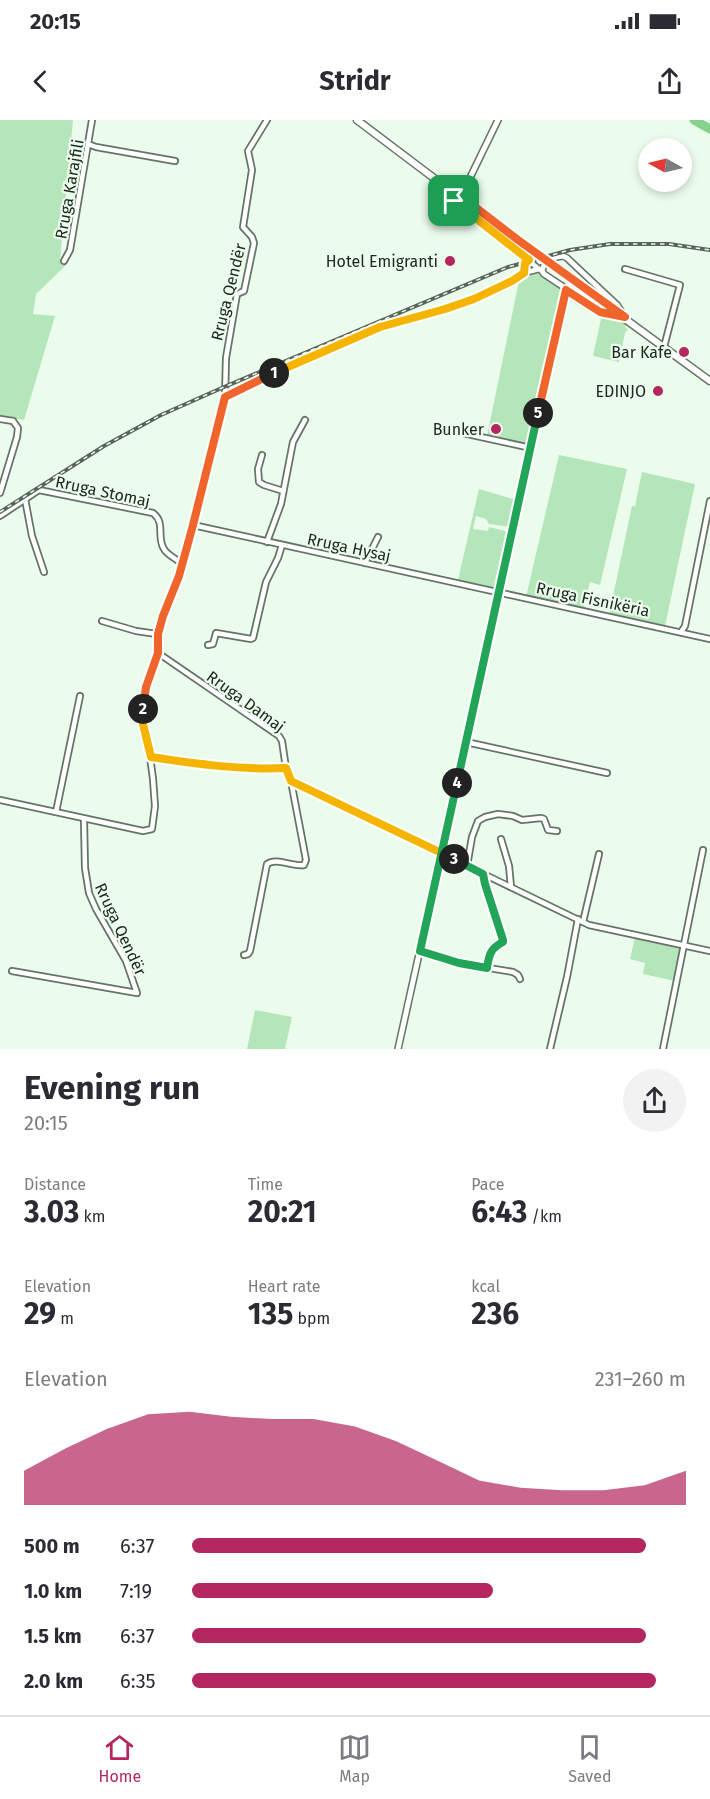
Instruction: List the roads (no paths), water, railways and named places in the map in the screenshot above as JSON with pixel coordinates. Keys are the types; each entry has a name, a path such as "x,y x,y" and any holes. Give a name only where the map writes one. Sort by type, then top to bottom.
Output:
{"main road":[{"path":"357,120 452,191"},
{"path":"459,186 465,188 468,192 466,200 459,203 454,201 453,188 459,186"},
{"path":"466,200 710,381"}],"street":[{"name":"Rruga Karajfili","path":"64,261 70,250 92,120"},
{"name":"Rruga Qendër","path":"0,800 84,820 143,831 152,830 155,806 151,757 143,724 146,687 158,653 158,634 163,616 193,525 225,397 226,358 231,322 237,294 244,291 254,243 243,227 252,170 249,152 250,146 267,120"},
{"path":"465,188 498,120"},
{"path":"88,144 176,161"},
{"path":"454,201 566,290 600,312 625,317"},
{"path":"541,270 548,260 557,257 567,258 617,306 625,317"},
{"path":"524,273 525,263 529,260"},
{"path":"625,269 680,285 664,347"},
{"path":"225,397 258,380 380,327 460,304 512,281 524,273 541,270"},
{"path":"398,1049 566,290"},
{"path":"0,419 13,420 18,428 0,493"},
{"path":"267,542 284,491 293,442 305,420"},
{"path":"440,428 531,448"},
{"path":"262,455 258,469 259,482 284,491"},
{"name":"Rruga Stomaj","path":"0,516 39,490 153,513 161,523 162,546 182,564"},
{"path":"25,499 32,536 44,572"},
{"path":"681,633 685,626 710,501"},
{"name":"Rruga Hysaj","path":"193,525 499,593"},
{"path":"365,563 378,537"},
{"path":"208,645 213,644 216,633 253,638 266,582 282,545"},
{"name":"Rruga Fisnikëria","path":"499,593 710,639"},
{"path":"102,621 136,631 158,634"},
{"name":"Rruga Damaj","path":"158,653 279,736 282,741 306,860 304,865 298,866 274,861 267,864 250,951 244,955"},
{"path":"56,812 80,696"},
{"path":"466,742 607,773"},
{"path":"151,757 202,765 259,769 286,768"},
{"path":"291,781 597,928 710,951"},
{"path":"468,866 474,830 478,821 485,817 504,814 522,820 541,818 544,819 548,830 557,831"},
{"name":"Rruga Qendër","path":"12,970 136,993 126,961 89,893 85,868 84,820"},
{"path":"501,840 509,867 511,887"},
{"path":"663,1049 703,850"},
{"path":"550,1049 580,920 599,854"},
{"path":"483,874 503,940 489,954 487,968"},
{"path":"420,951 459,963 513,972 520,979"}],"waterway":[{"path":"694,120 710,129"}],"railway":[{"path":"0,512 104,446 161,415 508,267 570,250 610,244 669,244 710,250"}],"place":[{"name":"Hotel Emigranti","path":"450,261"},
{"name":"Bar Kafe","path":"684,352"},
{"name":"EDINJO","path":"658,391"},
{"name":"Bunker","path":"496,429"}]}
